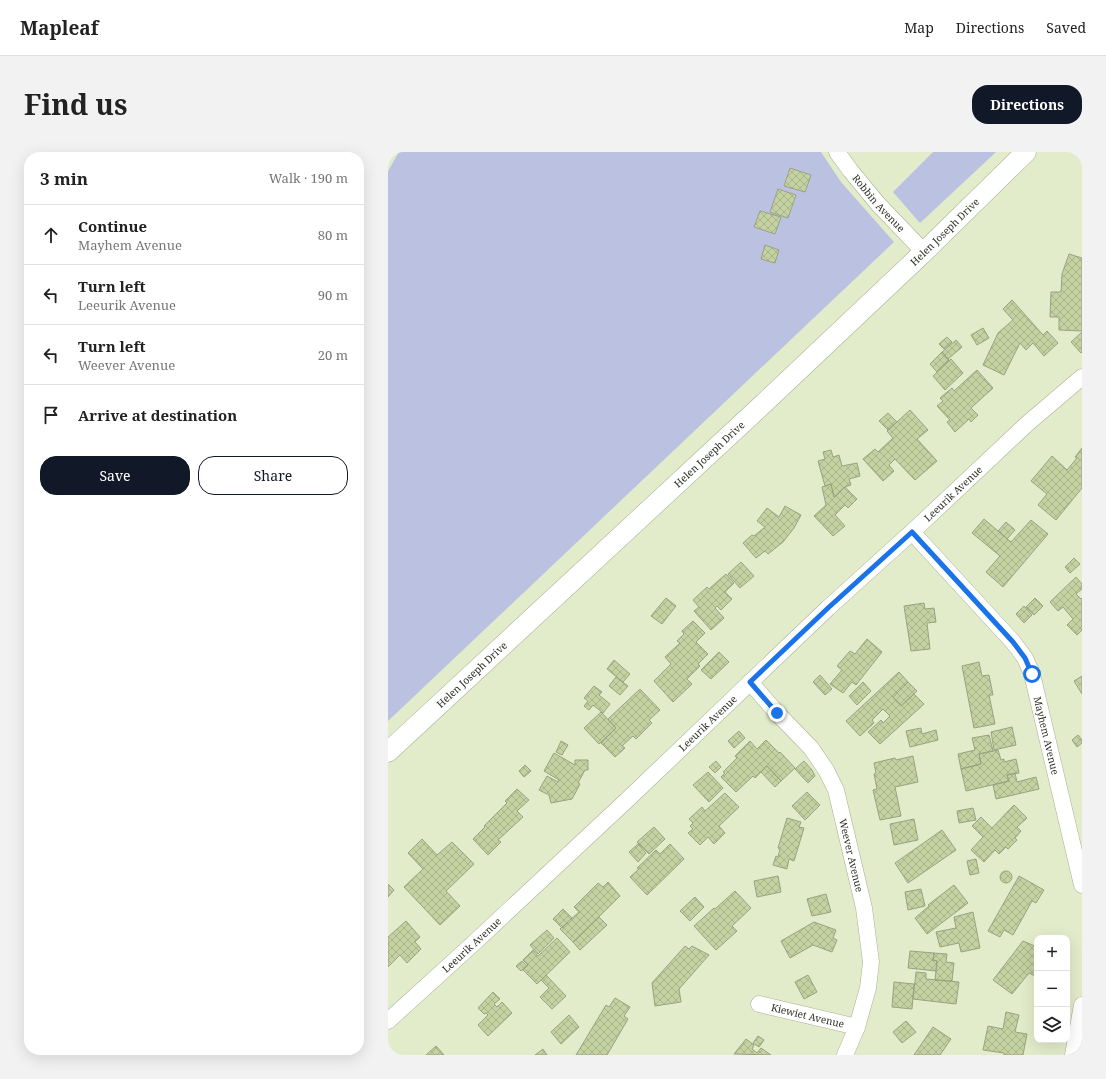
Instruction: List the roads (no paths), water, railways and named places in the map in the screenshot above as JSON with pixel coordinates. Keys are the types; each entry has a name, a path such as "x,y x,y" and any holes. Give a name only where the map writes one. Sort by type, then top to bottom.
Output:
{"street":[{"name":"Robbin Avenue","path":"837,152 878,204 924,252"},
{"name":"Helen Joseph Drive","path":"388,752 762,405 924,252 1026,152"},
{"name":"Leeurik Avenue","path":"388,1021 621,806 828,608 912,532 1028,423 1082,377"},
{"name":"Mayhem Avenue","path":"912,532 1013,642 1025,658 1032,674 1082,885"},
{"name":"Weever Avenue","path":"750,682 777,713 811,748 826,770 836,790 864,908 871,955 868,988 857,1027 845,1055"},
{"name":"Kiewiet Avenue","path":"759,1004 857,1027"},
{"path":"1073,1055 1082,1005"}]}
